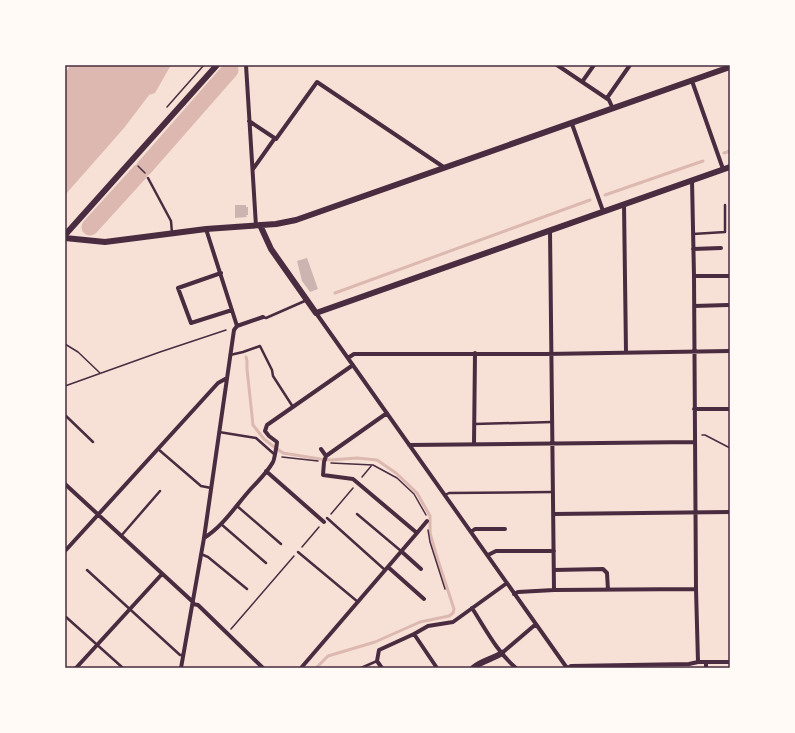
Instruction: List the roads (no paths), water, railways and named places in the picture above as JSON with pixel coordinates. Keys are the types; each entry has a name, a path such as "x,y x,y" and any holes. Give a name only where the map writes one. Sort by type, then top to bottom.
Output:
{"street":[{"path":"65,235 217,65"},
{"path":"246,65 258,226 271,249 567,668 571,666 730,662"},
{"path":"558,65 609,100 613,109"},
{"path":"582,82 594,65"},
{"path":"606,98 630,65"},
{"path":"65,238 105,242 206,229 258,226 296,220 572,124 730,67"},
{"path":"692,81 723,169"},
{"path":"253,169 317,82 445,168"},
{"path":"249,121 275,138"},
{"path":"572,124 602,211"},
{"path":"316,313 730,167"},
{"path":"692,180 694,276 694,442 698,662"},
{"path":"624,204 626,352"},
{"path":"181,668 204,538 235,328 232,310 206,229"},
{"path":"550,230 554,590"},
{"path":"693,249 722,248"},
{"path":"221,273 178,288 191,323 232,310"},
{"path":"694,276 730,276"},
{"path":"694,306 728,305"},
{"path":"235,328 263,317"},
{"path":"348,358 354,354 562,354 730,351"},
{"path":"474,444 475,353"},
{"path":"204,538 211,534 274,461 274,454 278,446 277,442 265,431 266,425 353,365"},
{"path":"65,551 218,383 227,378"},
{"path":"694,409 730,409"},
{"path":"388,413 326,456 323,474 353,479 416,533"},
{"path":"409,445 694,442"},
{"path":"321,449 326,456"},
{"path":"266,471 325,520"},
{"path":"65,484 193,603 198,605 263,668"},
{"path":"553,514 730,512"},
{"path":"302,668 427,521"},
{"path":"471,532 475,529 505,529"},
{"path":"401,551 421,569"},
{"path":"488,556 496,551 554,551"},
{"path":"387,569 424,599"},
{"path":"554,570 602,569 607,573 608,590"},
{"path":"76,668 128,609 162,574"},
{"path":"382,668 377,661 379,650 428,626 453,622 506,583"},
{"path":"514,594 524,591 554,590 696,589"},
{"path":"472,608 502,653 516,668"},
{"path":"473,668 477,664 494,658 502,653 536,624"},
{"path":"414,634 437,668"},
{"path":"706,662 706,668"}],"lane":[{"path":"149,177 171,220 172,234"},
{"path":"693,234 725,232 725,205"},
{"path":"263,317 266,318 307,300"},
{"path":"230,355 260,346 272,370 273,376 293,407"},
{"path":"65,415 93,442"},
{"path":"474,424 552,422"},
{"path":"219,432 256,438 274,454"},
{"path":"158,449 201,486 211,488"},
{"path":"121,536 160,491"},
{"path":"445,495 449,493 552,492"},
{"path":"236,506 281,544"},
{"path":"357,514 401,551"},
{"path":"325,520 387,569"},
{"path":"220,524 266,563"},
{"path":"298,552 358,602"},
{"path":"201,554 208,557 247,589"},
{"path":"87,570 180,656 184,656"},
{"path":"65,618 66,617 123,668"},
{"path":"361,668 377,661"}],"waterway":[{"path":"144,168 230,70"},
{"path":"724,153 730,151"},
{"path":"605,195 703,161"},
{"path":"90,227 140,172"},
{"path":"335,293 590,200"},
{"path":"246,357 253,425 264,439 283,453 331,460 357,458 377,460 396,473 417,493 430,516 430,533 454,609 453,613 449,616 420,622 375,642 328,656 316,668"}]}
